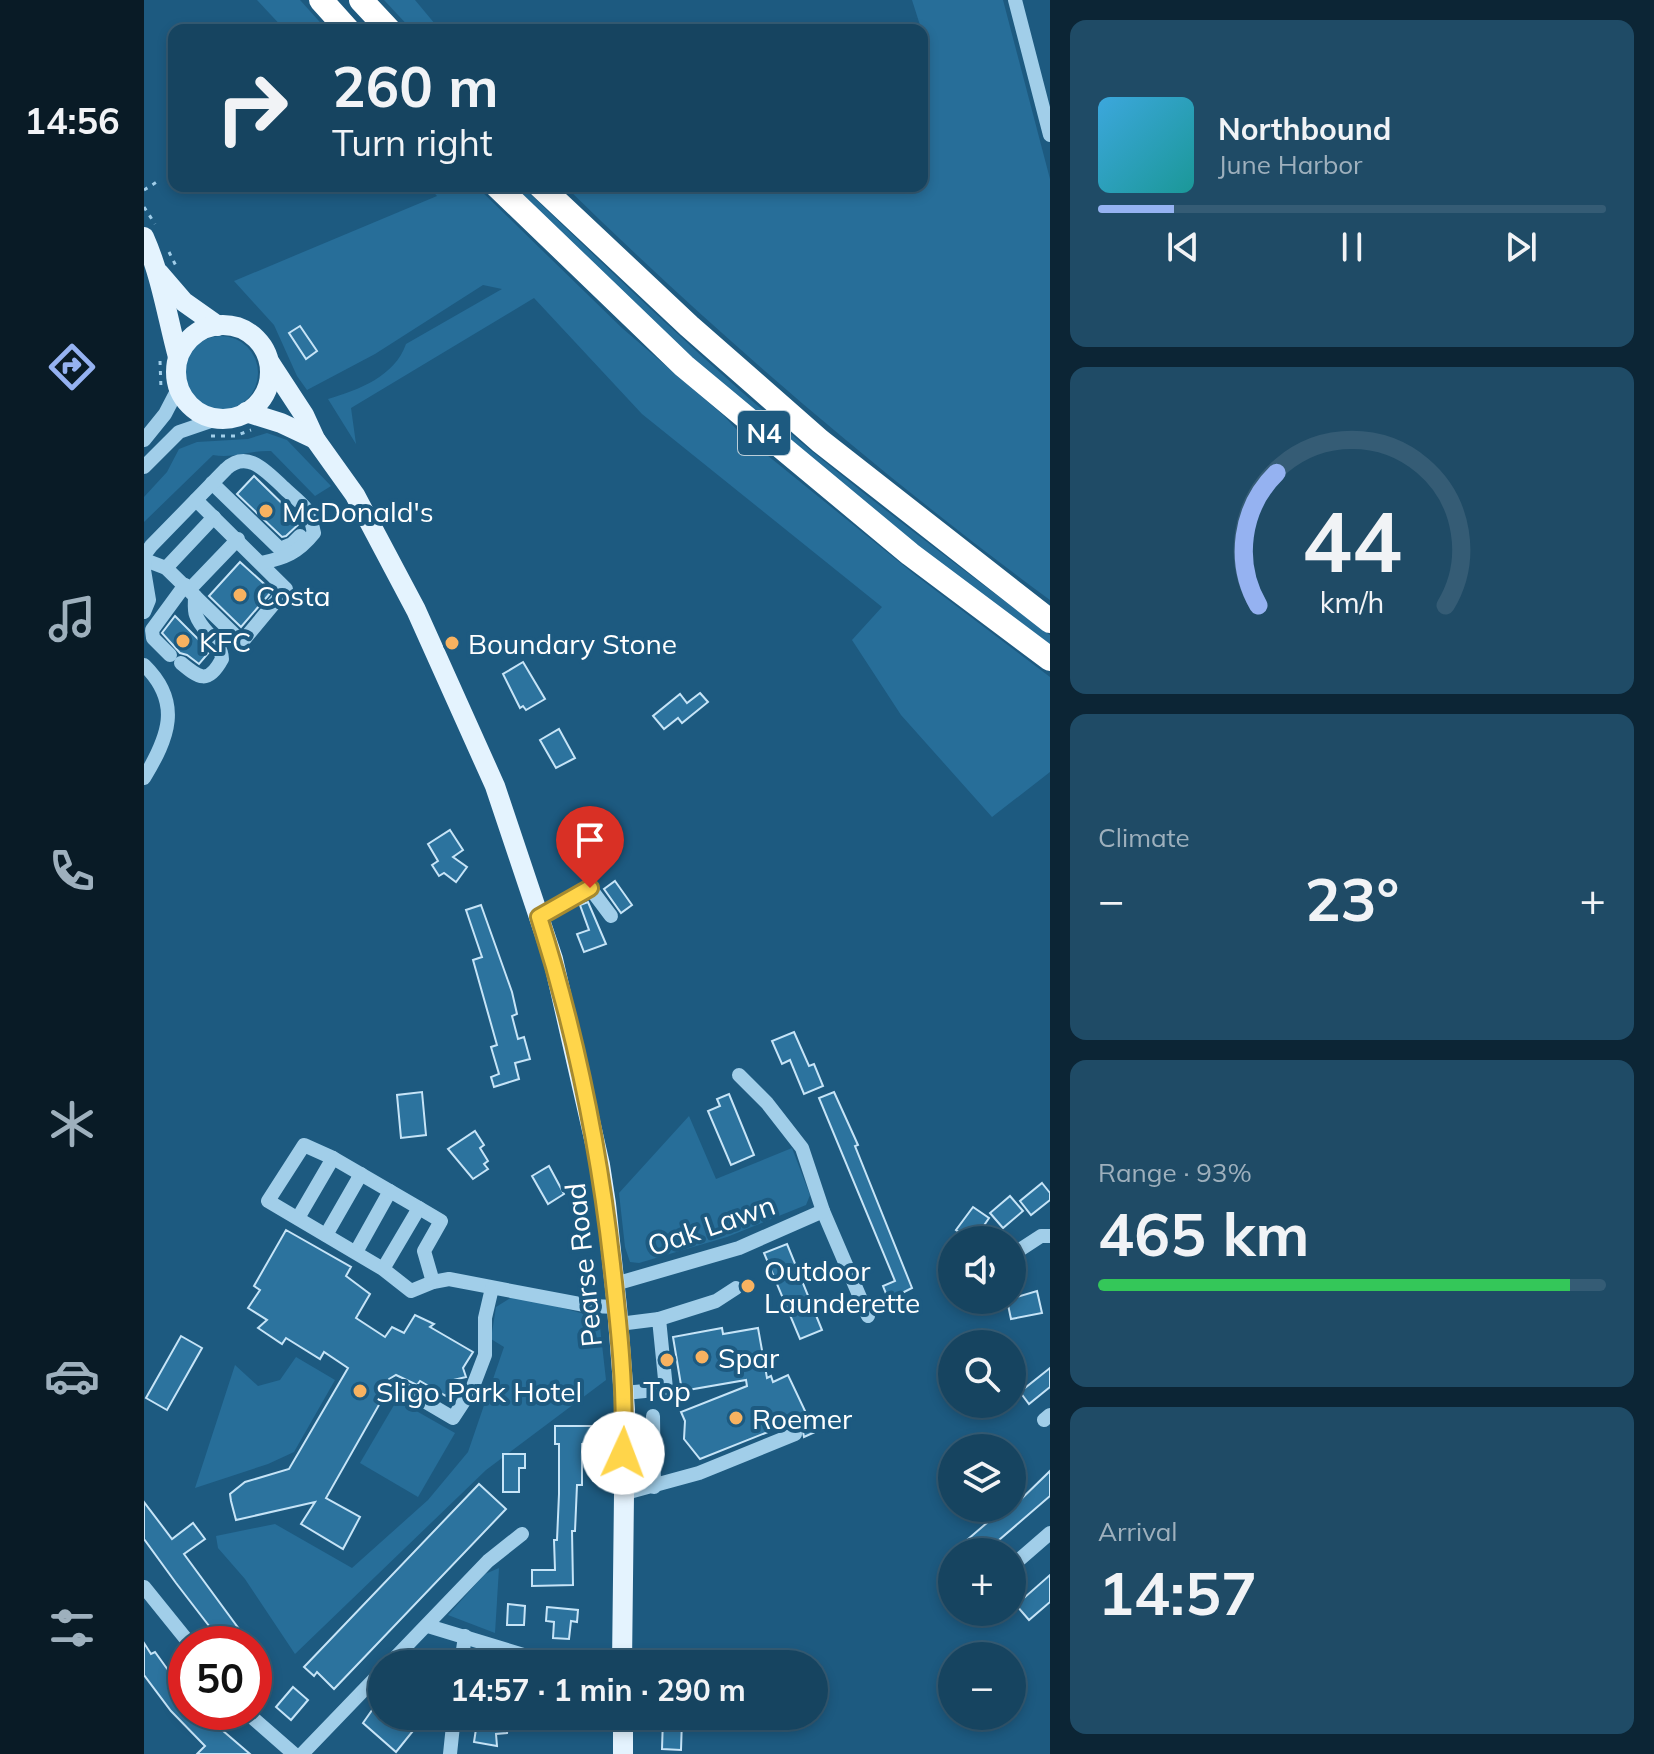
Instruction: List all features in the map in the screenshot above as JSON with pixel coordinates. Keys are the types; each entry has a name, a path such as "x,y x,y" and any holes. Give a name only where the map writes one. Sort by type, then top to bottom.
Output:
{"highway":[{"path":"321,0 343,24"},
{"path":"361,0 383,24"},
{"name":"N4","path":"503,192 684,366 910,554 1050,659"},
{"name":"N4","path":"546,192 689,326 820,441 1050,621"}],"main road":[{"path":"151,232 162,295 178,357 178,389 187,404 213,427 246,412 266,388 270,363 265,350 255,336 235,326 218,326 200,331 178,357"},
{"path":"159,273 184,302 218,326"},
{"name":"Pearse Road","path":"270,363 304,415 315,439 355,495 416,610 456,696 495,786 539,917 567,1014 600,1165 618,1315 624,1393 622,1650"},
{"name":"Pearse Road","path":"246,412 281,423 315,439"},
{"path":"623,1730 623,1754"}],"street":[{"path":"1015,0 1050,135"},
{"path":"144,440 165,414 178,389"},
{"path":"144,467 179,432 213,427"},
{"path":"144,612 149,600 145,554 233,462 250,461 261,466 307,509 314,533 302,548 286,558 261,563"},
{"path":"212,483 280,549 292,544 301,534 309,516"},
{"path":"145,560 166,568 242,642 286,589 196,500"},
{"path":"166,568 214,517"},
{"path":"190,590 196,616 222,650 222,659 211,674 202,678 153,638 152,630 238,539"},
{"path":"144,665 163,690 169,707 165,739 144,778"},
{"path":"539,917 590,888 611,916"},
{"path":"739,1075 767,1103 802,1148 823,1211 868,1316"},
{"path":"433,1282 424,1251 441,1221 333,1158 304,1145 268,1201 356,1252 411,1291 449,1279 590,1306 618,1315 659,1319 716,1301 736,1288"},
{"path":"298,1218 333,1158"},
{"path":"326,1235 361,1174"},
{"path":"356,1252 390,1191"},
{"path":"383,1269 419,1208"},
{"name":"Oak Lawn","path":"615,1284 739,1248 823,1211"},
{"path":"1026,1246 1041,1236 1050,1236"},
{"path":"397,1385 453,1418 472,1389 485,1355 485,1318 492,1288"},
{"path":"624,1393 666,1389 659,1319"},
{"path":"653,1416 654,1487"},
{"path":"622,1494 699,1473 795,1434"},
{"path":"1026,1554 1050,1533"},
{"path":"403,1650 488,1561 522,1534"},
{"path":"144,1587 175,1626"},
{"path":"428,1626 509,1650"},
{"path":"463,1650 465,1636"},
{"path":"302,1754 368,1686"},
{"path":"267,1730 294,1754"},
{"path":"450,1754 453,1730"}],"path":[{"path":"144,190 160,180"},
{"path":"144,207 151,232"},
{"path":"170,252 181,277"},
{"path":"213,427 235,436 261,429"}],"shaded area":[{"path":"257,0 300,0 322,24 279,24"},
{"path":"384,0 415,0 435,24 406,24"},
{"path":"912,0 1003,0 1050,179 1050,600 923,503 800,402 571,192 928,192 928,24 920,24"},
{"path":"433,192 482,192 622,328 741,434 914,574 1050,677 1050,772 992,817 901,715 852,640 882,607 642,414 534,298 351,408 356,444 328,399 374,380 394,365 406,344 502,289 483,285 375,354 307,390 297,376 274,325 234,281 437,196"},
{"path":"515,192 528,192 685,341 786,430 1050,635 1050,649 876,515 723,388"},
{"path":"221,336 235,339 247,347 255,359 258,373 255,387 247,399 235,407 221,410 207,407 195,399 187,387 184,373 187,359 195,347 207,339"},
{"path":"267,433 287,440 331,486 315,496 271,451 213,455 144,522 144,497 167,472 179,449 197,442 248,439"},
{"path":"689,1116 716,1179 792,1148 810,1195 806,1205 727,1237 639,1263 630,1262 625,1247 619,1193"},
{"path":"515,1295 599,1318 606,1380 486,1470 295,1654 245,1579 218,1548 216,1536 275,1524 352,1568 428,1500 468,1452 504,1347 491,1339 496,1307"},
{"path":"296,1357 335,1380 294,1452 195,1488 235,1365 258,1386 280,1380"},
{"path":"397,1400 455,1433 418,1497 360,1463"},
{"path":"499,1568 495,1633 448,1615 485,1574"}],"building":[{"path":"300,326 317,351 306,359 289,333"},
{"name":"McDonald's","path":"254,476 301,522 286,536 282,537 237,494"},
{"name":"Costa","path":"240,562 272,591 241,627 209,596"},
{"name":"KFC","path":"175,616 210,651 199,664 180,653 162,633"},
{"path":"523,662 545,699 526,710 523,706 520,708 503,674"},
{"path":"700,693 708,702 682,723 678,718 664,729 653,716 680,694 687,703"},
{"path":"559,729 575,758 556,768 540,740"},
{"path":"450,830 463,850 453,857 467,867 456,882 444,873 439,876 432,865 438,861 428,844"},
{"path":"615,881 632,905 621,913 604,889"},
{"path":"588,902 606,944 584,952 577,934 589,930 580,905"},
{"path":"481,905 512,992 517,1014 512,1016 518,1039 524,1037 530,1059 515,1063 519,1079 494,1087 491,1077 499,1074 491,1047 497,1045 473,960 482,957 466,910"},
{"path":"794,1032 809,1066 814,1064 823,1086 804,1094 790,1060 782,1064 772,1041"},
{"path":"422,1092 426,1135 401,1138 397,1095"},
{"path":"834,1092 858,1145 855,1146 912,1288 902,1293 905,1300 891,1306 883,1286 895,1281 819,1098"},
{"path":"729,1094 754,1155 731,1165 708,1111 720,1106 717,1099"},
{"path":"475,1131 484,1145 480,1148 488,1161 484,1164 488,1169 473,1179 448,1149"},
{"path":"549,1166 564,1194 548,1204 532,1176"},
{"path":"1042,1183 1050,1193 1050,1200 1031,1215 1020,1201"},
{"path":"1010,1196 1023,1211 1005,1226 1001,1226 990,1213"},
{"path":"973,1207 989,1218 984,1226 959,1226"},
{"name":"Sligo Park Hotel","path":"286,1230 351,1267 346,1276 370,1294 356,1318 385,1337 392,1327 404,1333 415,1315 434,1324 430,1327 473,1352 463,1368 466,1377 453,1380 446,1396 420,1381 417,1385 396,1375 389,1379 388,1389 326,1498 360,1517 343,1549 301,1524 315,1502 236,1520 231,1501 230,1494 245,1482 289,1469 348,1368 324,1352 320,1359 286,1338 282,1344 258,1328 267,1320 248,1308 260,1290 254,1286"},
{"path":"787,1244 822,1330 800,1339 764,1253"},
{"path":"1037,1291 1042,1313 1011,1319 1010,1314 1026,1314 1026,1294"},
{"path":"722,1328 723,1334 758,1328 767,1378 771,1376 773,1382 788,1375 815,1432 804,1437 802,1427 793,1422 700,1459 684,1439 685,1421 681,1412 747,1386 746,1380 682,1391 673,1337"},
{"path":"181,1336 202,1348 167,1410 146,1398"},
{"path":"1050,1368 1050,1387 1029,1404 1026,1387"},
{"path":"555,1426 591,1426 591,1444 582,1444 582,1485 577,1485 575,1531 572,1531 573,1585 532,1586 532,1570 555,1570 559,1444 555,1444"},
{"path":"503,1454 525,1454 525,1468 519,1468 519,1492 503,1492"},
{"path":"1050,1471 1050,1496 1026,1517 1026,1494"},
{"path":"479,1484 506,1509 334,1689 317,1672 314,1676 304,1667"},
{"path":"144,1502 172,1539 193,1523 205,1539 184,1554 237,1626 209,1626 144,1539"},
{"path":"988,1522 1020,1522 1001,1538 969,1538"},
{"path":"1050,1575 1050,1602 1029,1620 1026,1617 1026,1596"},
{"path":"508,1604 525,1606 524,1625 507,1625"},
{"path":"547,1607 578,1610 577,1622 571,1621 569,1639 553,1638 554,1622 546,1621"},
{"path":"144,1643 168,1670 168,1707 144,1675"},
{"path":"293,1687 308,1700 291,1720 276,1707"},
{"path":"189,1730 222,1730 250,1754 197,1754 205,1746"},
{"path":"371,1730 414,1730 396,1752"},
{"path":"476,1730 508,1730 507,1733 496,1734 497,1746 474,1742"},
{"path":"663,1730 682,1730 681,1750 662,1749"}],"place":[{"name":"McDonald's","path":"266,511"},
{"name":"Costa","path":"240,595"},
{"name":"KFC","path":"183,641"},
{"name":"Boundary Stone","path":"452,643"},
{"name":"Outdoor Launderette","path":"748,1286"},
{"name":"Spar","path":"702,1357"},
{"name":"Top","path":"667,1360"},
{"name":"Sligo Park Hotel","path":"360,1391"},
{"name":"Roemer","path":"736,1418"}],"route":[{"path":"590,888 539,917 567,1014 600,1165 624,1393 623,1453"}]}
